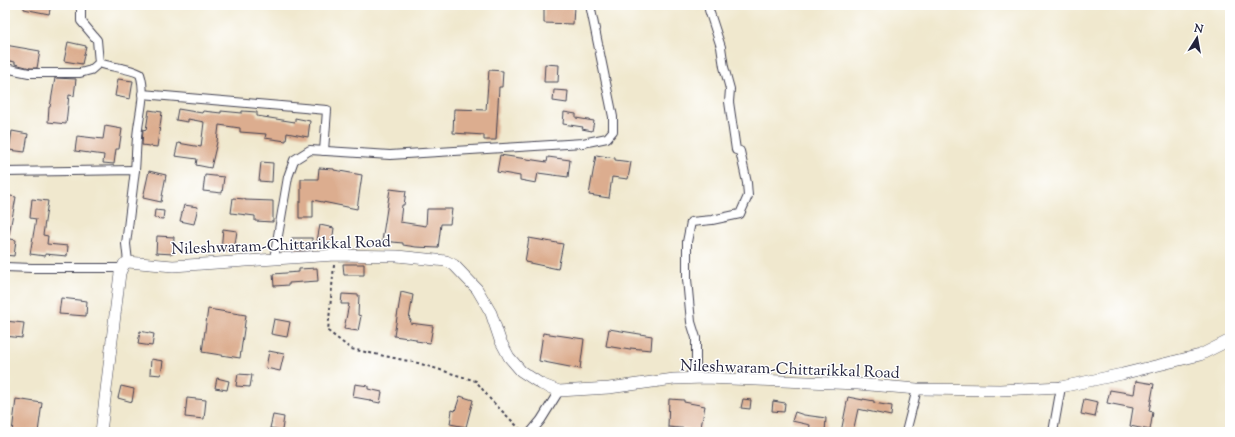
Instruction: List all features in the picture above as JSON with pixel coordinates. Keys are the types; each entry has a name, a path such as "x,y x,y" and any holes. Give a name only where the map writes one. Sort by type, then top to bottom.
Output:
{"main road":[{"name":"Nileshwaram-Chittarikkal Road","path":"125,265 173,266 335,256 397,256 446,261 454,265 477,289 491,313 500,340 509,357 522,371 541,384 559,391 689,378 850,384 917,390 1000,390 1061,387 1200,355 1230,340"},
{"path":"101,432 120,273 125,265"}],"street":[{"path":"81,5 81,21 97,40 100,63"},
{"path":"274,260 288,177 294,160 310,150 390,155 583,143 607,138 613,131 613,117 590,5"},
{"path":"689,378 696,364 696,338 690,322 687,279 687,242 691,222 712,220 740,214 748,196 748,183 740,151 736,150 730,102 730,88 724,67 721,47 709,5"},
{"path":"5,68 29,73 80,73 91,70 100,63"},
{"path":"5,267 32,268 125,265 126,244 135,170 136,138 142,94 142,79 140,74 132,70 106,66 100,63"},
{"path":"142,94 327,110 324,151"},
{"path":"5,172 135,170"},
{"path":"1053,432 1061,387"},
{"path":"906,432 917,390"},
{"path":"531,432 541,420 559,391"}],"path":[{"path":"335,256 328,331 351,349 418,363 476,381 490,399 519,428 520,432"}],"building":[{"path":"24,5 51,5 49,14 24,9"},
{"path":"544,5 574,6 573,24 544,23"},
{"path":"68,42 86,46 82,64 64,61"},
{"path":"5,45 40,51 37,68 30,68 5,60"},
{"path":"545,64 559,65 558,82 544,82"},
{"path":"489,70 503,71 502,87 499,87 496,140 484,140 484,135 453,133 454,109 486,110"},
{"path":"55,78 76,79 74,96 69,95 66,124 48,122 49,107"},
{"path":"118,79 133,81 130,99 115,96"},
{"path":"554,90 568,91 567,103 553,101"},
{"path":"178,109 202,113 203,111 221,113 221,111 242,113 242,111 257,112 257,116 295,122 295,118 310,121 308,137 287,133 286,141 265,138 266,134 240,132 240,128 219,125 211,168 196,165 197,159 175,156 178,143 201,147 204,122 188,119 188,122 176,120"},
{"path":"149,110 162,112 157,147 142,145 143,129 146,130"},
{"path":"564,112 576,114 576,118 594,121 592,131 582,129 583,127 563,124"},
{"path":"105,126 122,129 119,149 116,149 114,164 103,163 104,155 75,151 77,136 103,139"},
{"path":"12,131 28,134 25,152 9,150"},
{"path":"500,155 547,162 548,157 570,160 568,177 538,173 536,183 520,180 520,176 497,172"},
{"path":"596,155 631,162 628,179 612,177 609,198 589,195"},
{"path":"261,162 273,163 272,182 259,181"},
{"path":"319,168 334,169 362,175 357,209 313,200 313,218 299,218 301,179 318,179"},
{"path":"149,171 166,175 161,202 143,198"},
{"path":"205,175 224,177 222,193 203,191"},
{"path":"390,189 406,191 404,205 402,205 400,222 426,226 427,209 452,209 450,224 441,224 438,248 416,247 403,245 403,243 382,241"},
{"path":"5,195 16,197 9,235 5,235"},
{"path":"233,198 273,201 273,222 255,221 255,216 231,213"},
{"path":"32,199 48,201 43,235 48,236 47,244 68,246 67,256 30,254 36,219 30,218"},
{"path":"184,205 198,207 194,224 180,221"},
{"path":"155,210 164,211 163,219 154,218"},
{"path":"320,225 334,228 332,243 317,241"},
{"path":"223,229 237,231 234,251 221,250"},
{"path":"157,236 174,237 173,254 156,253"},
{"path":"5,238 16,240 14,256 5,255"},
{"path":"292,238 312,238 312,250 292,250"},
{"path":"529,238 563,244 558,269 525,262"},
{"path":"343,264 364,264 364,275 344,275"},
{"path":"317,268 318,281 289,283 289,285 274,286 273,274 299,272 299,269"},
{"path":"401,292 413,295 409,319 411,320 410,323 433,326 430,343 416,341 416,339 394,336"},
{"path":"342,294 359,295 358,315 361,316 358,331 344,329 349,304 341,304"},
{"path":"61,298 87,301 86,316 59,314"},
{"path":"208,309 246,315 240,358 202,352"},
{"path":"274,319 290,322 287,337 271,334"},
{"path":"5,321 24,323 22,338 5,336"},
{"path":"609,329 652,336 651,350 630,348 630,350 606,346"},
{"path":"140,331 154,334 152,346 138,344"},
{"path":"543,333 584,339 580,369 539,361"},
{"path":"269,351 284,354 280,371 266,368"},
{"path":"151,359 163,361 161,375 150,374"},
{"path":"238,374 252,375 250,387 236,386"},
{"path":"217,378 229,381 227,390 215,388"},
{"path":"1136,381 1154,384 1149,411 1153,412 1150,430 1130,426 1133,408 1107,403 1110,390 1134,394"},
{"path":"355,384 368,386 368,389 382,392 380,403 353,397"},
{"path":"121,386 134,389 132,402 118,398"},
{"path":"460,396 473,400 466,427 450,424 452,410 455,411"},
{"path":"848,397 874,401 874,403 892,406 891,416 858,409 853,432 841,432"},
{"path":"187,398 206,400 204,419 185,417"},
{"path":"16,399 42,403 38,432 12,432"},
{"path":"669,399 684,400 684,402 705,406 700,432 690,432 690,429 668,427"},
{"path":"743,399 751,400 750,409 741,408"},
{"path":"1084,399 1098,402 1095,417 1081,414"},
{"path":"773,401 785,403 784,412 772,411"},
{"path":"795,412 804,415 826,418 825,432 809,432 810,425 792,421"},
{"path":"273,415 284,417 282,430 270,428"}]}
